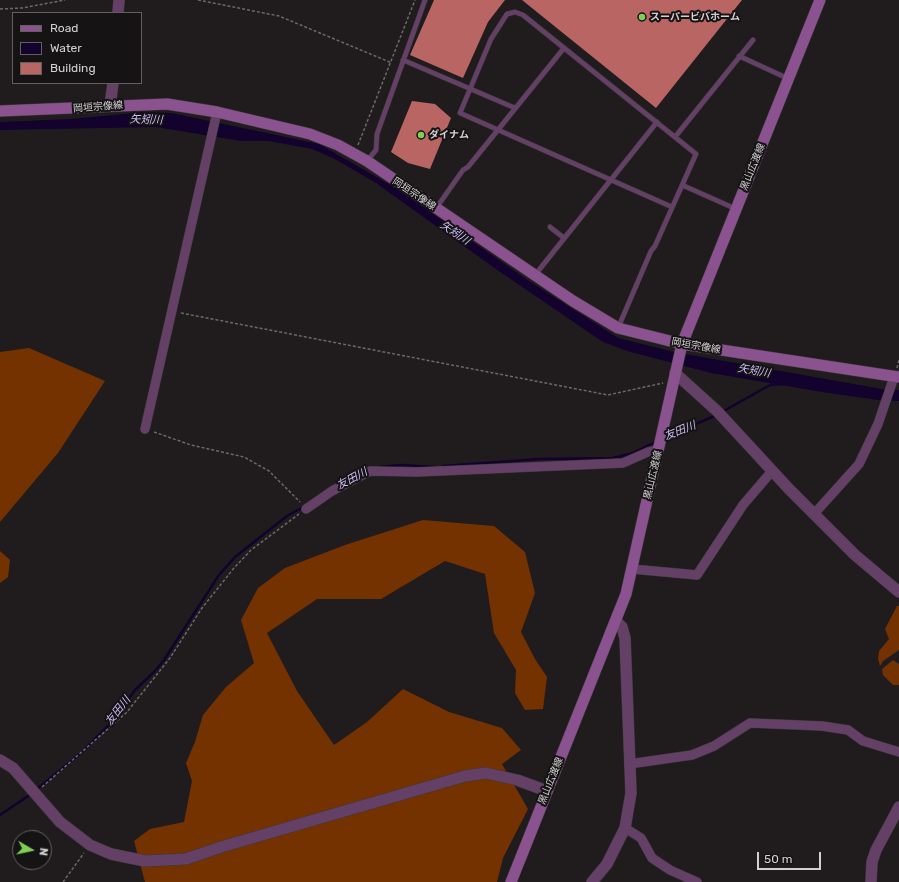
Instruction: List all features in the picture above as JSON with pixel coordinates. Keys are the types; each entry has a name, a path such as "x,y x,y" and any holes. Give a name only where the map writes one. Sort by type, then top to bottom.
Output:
{"main road":[{"name":"黒山広渡線","path":"511,882 616,621 632,569 682,344 820,0"},
{"name":"岡垣宗像線","path":"0,111 31,111 167,104 217,112 310,134 331,142 367,161 579,305 618,328 682,344 897,377"}],"street":[{"path":"118,0 118,12"},
{"path":"110,106 113,84"},
{"path":"145,429 217,112"},
{"path":"814,514 859,464 878,424 897,377"},
{"path":"674,379 717,411 772,471 860,560 899,592"},
{"path":"306,509 332,491 370,471 417,472 623,463 648,452 659,450"},
{"path":"632,569 697,575 743,505 772,471"},
{"path":"592,882 607,864 625,828 631,793 625,638 622,627 616,621"},
{"path":"629,764 692,755 714,746 750,723 822,726 848,730 863,741 899,752"},
{"path":"0,760 13,768 60,822 90,845 111,854 145,861 186,859 221,847 465,776 486,773 517,780 547,791"},
{"path":"871,882 872,862 876,850 899,808"},
{"path":"625,828 641,838 652,858 670,870 697,882"}],"lane":[{"path":"367,161 376,150 377,134 426,0"},
{"path":"618,328 696,154 520,12 507,14 491,39 460,113 672,207"},
{"path":"675,137 753,40"},
{"path":"436,208 463,170 468,167 564,48"},
{"path":"739,56 789,79"},
{"path":"403,60 515,108"},
{"path":"535,275 657,122"},
{"path":"682,185 736,209"},
{"path":"550,227 564,238"}],"path":[{"path":"0,9 22,8 66,0"},
{"path":"198,0 279,16 392,63"},
{"path":"354,154 392,63 415,0"},
{"path":"172,312 608,395 674,379"},
{"path":"34,793 53,779 127,712 170,658 202,608 234,568 251,550 306,509 269,471 244,457 191,445 145,429"},
{"path":"63,882 90,845"}],"shaded area":[{"path":"29,348 105,381 58,453 0,522 0,352"},
{"path":"423,520 494,526 525,552 535,593 521,632 535,659 547,677 543,709 525,710 515,693 516,670 494,633 485,574 445,561 381,599 317,599 267,633 297,691 334,745 367,722 403,689 449,712 502,728 521,750 502,764 528,809 503,858 497,882 145,882 134,841 150,829 184,822 192,781 186,763 195,742 203,715 226,687 254,663 241,620 258,588 285,568 345,545"},
{"path":"0,551 10,560 8,577 0,583"},
{"path":"897,606 899,606 899,650 883,661 880,666 878,659 879,651 889,639 885,629"},
{"path":"893,660 899,664 899,685 893,685 883,675 882,669"}],"water":[{"name":"矢矧川","path":"145,112 171,113 319,144 399,190 526,279 618,338 674,352 882,389 899,390 899,401 878,400 822,392 711,373 627,351 603,342 493,267 376,183 335,159 312,149 269,141 241,141 156,127 0,130 0,122 71,119"}],"building":[{"path":"434,0 505,0 488,22 463,78 410,55"},
{"path":"522,0 742,0 656,108"},
{"name":"ダイナム","path":"412,101 435,104 451,118 430,169 408,163 391,152"}],"waterway":[{"name":"友田川","path":"722,412 770,385 783,384"},
{"name":"友田川","path":"665,437 717,415"},
{"name":"友田川","path":"443,466 539,459 613,458 633,453 657,441"},
{"name":"友田川","path":"380,467 401,465 436,467"},
{"name":"友田川","path":"36,790 81,753 112,722 135,690 164,660 219,575 235,557 287,516 305,506"},
{"name":"友田川","path":"0,815 31,794"}],"place":[{"name":"スーパービバホーム","path":"642,17"},
{"name":"ダイナム","path":"421,135"}]}
